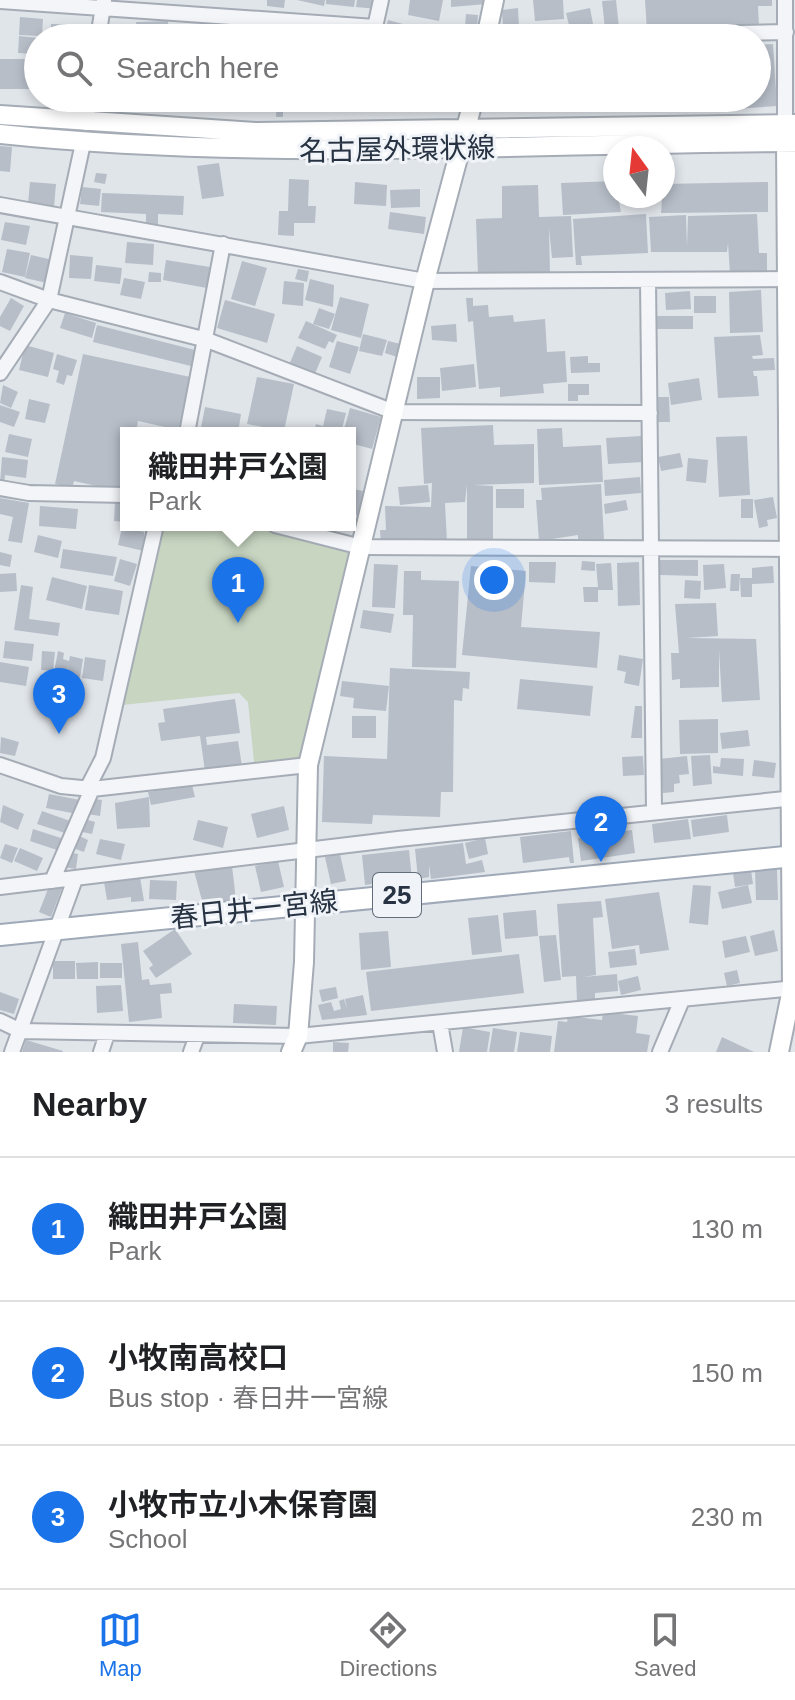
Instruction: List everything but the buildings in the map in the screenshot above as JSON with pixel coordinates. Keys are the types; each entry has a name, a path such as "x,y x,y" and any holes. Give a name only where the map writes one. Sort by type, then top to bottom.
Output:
{"main road":[{"name":"春日井一宮線","path":"0,935 794,856"}],"street":[{"path":"376,24 381,0"},
{"path":"489,24 494,0"},
{"path":"779,1052 793,988 794,856 790,133 785,0"},
{"path":"0,1 103,4 340,24"},
{"path":"100,24 103,4"},
{"path":"771,32 786,32"},
{"path":"86,123 87,112"},
{"path":"294,1044 307,903 308,765 425,281 471,112"},
{"name":"名古屋外環状線","path":"0,115 256,132 468,127 790,133"},
{"name":"名古屋外環状線","path":"0,134 83,143 245,151 462,148 790,133"},
{"path":"0,373 49,300 83,143"},
{"path":"0,205 425,281 791,279"},
{"path":"188,427 223,244"},
{"path":"648,281 654,811"},
{"path":"0,282 49,300 207,340 394,412 650,413"},
{"path":"0,488 29,493 120,495"},
{"path":"52,881 103,758 155,531"},
{"path":"298,531 361,547 792,549"},
{"path":"0,765 61,786 90,789 308,765"},
{"path":"0,887 654,811 793,799"},
{"path":"12,1052 75,879"},
{"path":"0,1021 21,1031 197,1036 294,1044 440,1023 793,988"},
{"path":"660,1052 682,1000"},
{"path":"440,1023 445,1052"},
{"path":"101,1052 107,1034"},
{"path":"191,1052 197,1036"}],"green space":[{"path":"161,531 270,531 353,553 304,759 254,762 248,702 239,693 122,705"}],"place":[{"name":"織田井戸公園","path":"238,623"},
{"name":"小牧市立小木保育園","path":"59,734"},
{"name":"小牧南高校口","path":"601,862"}]}
